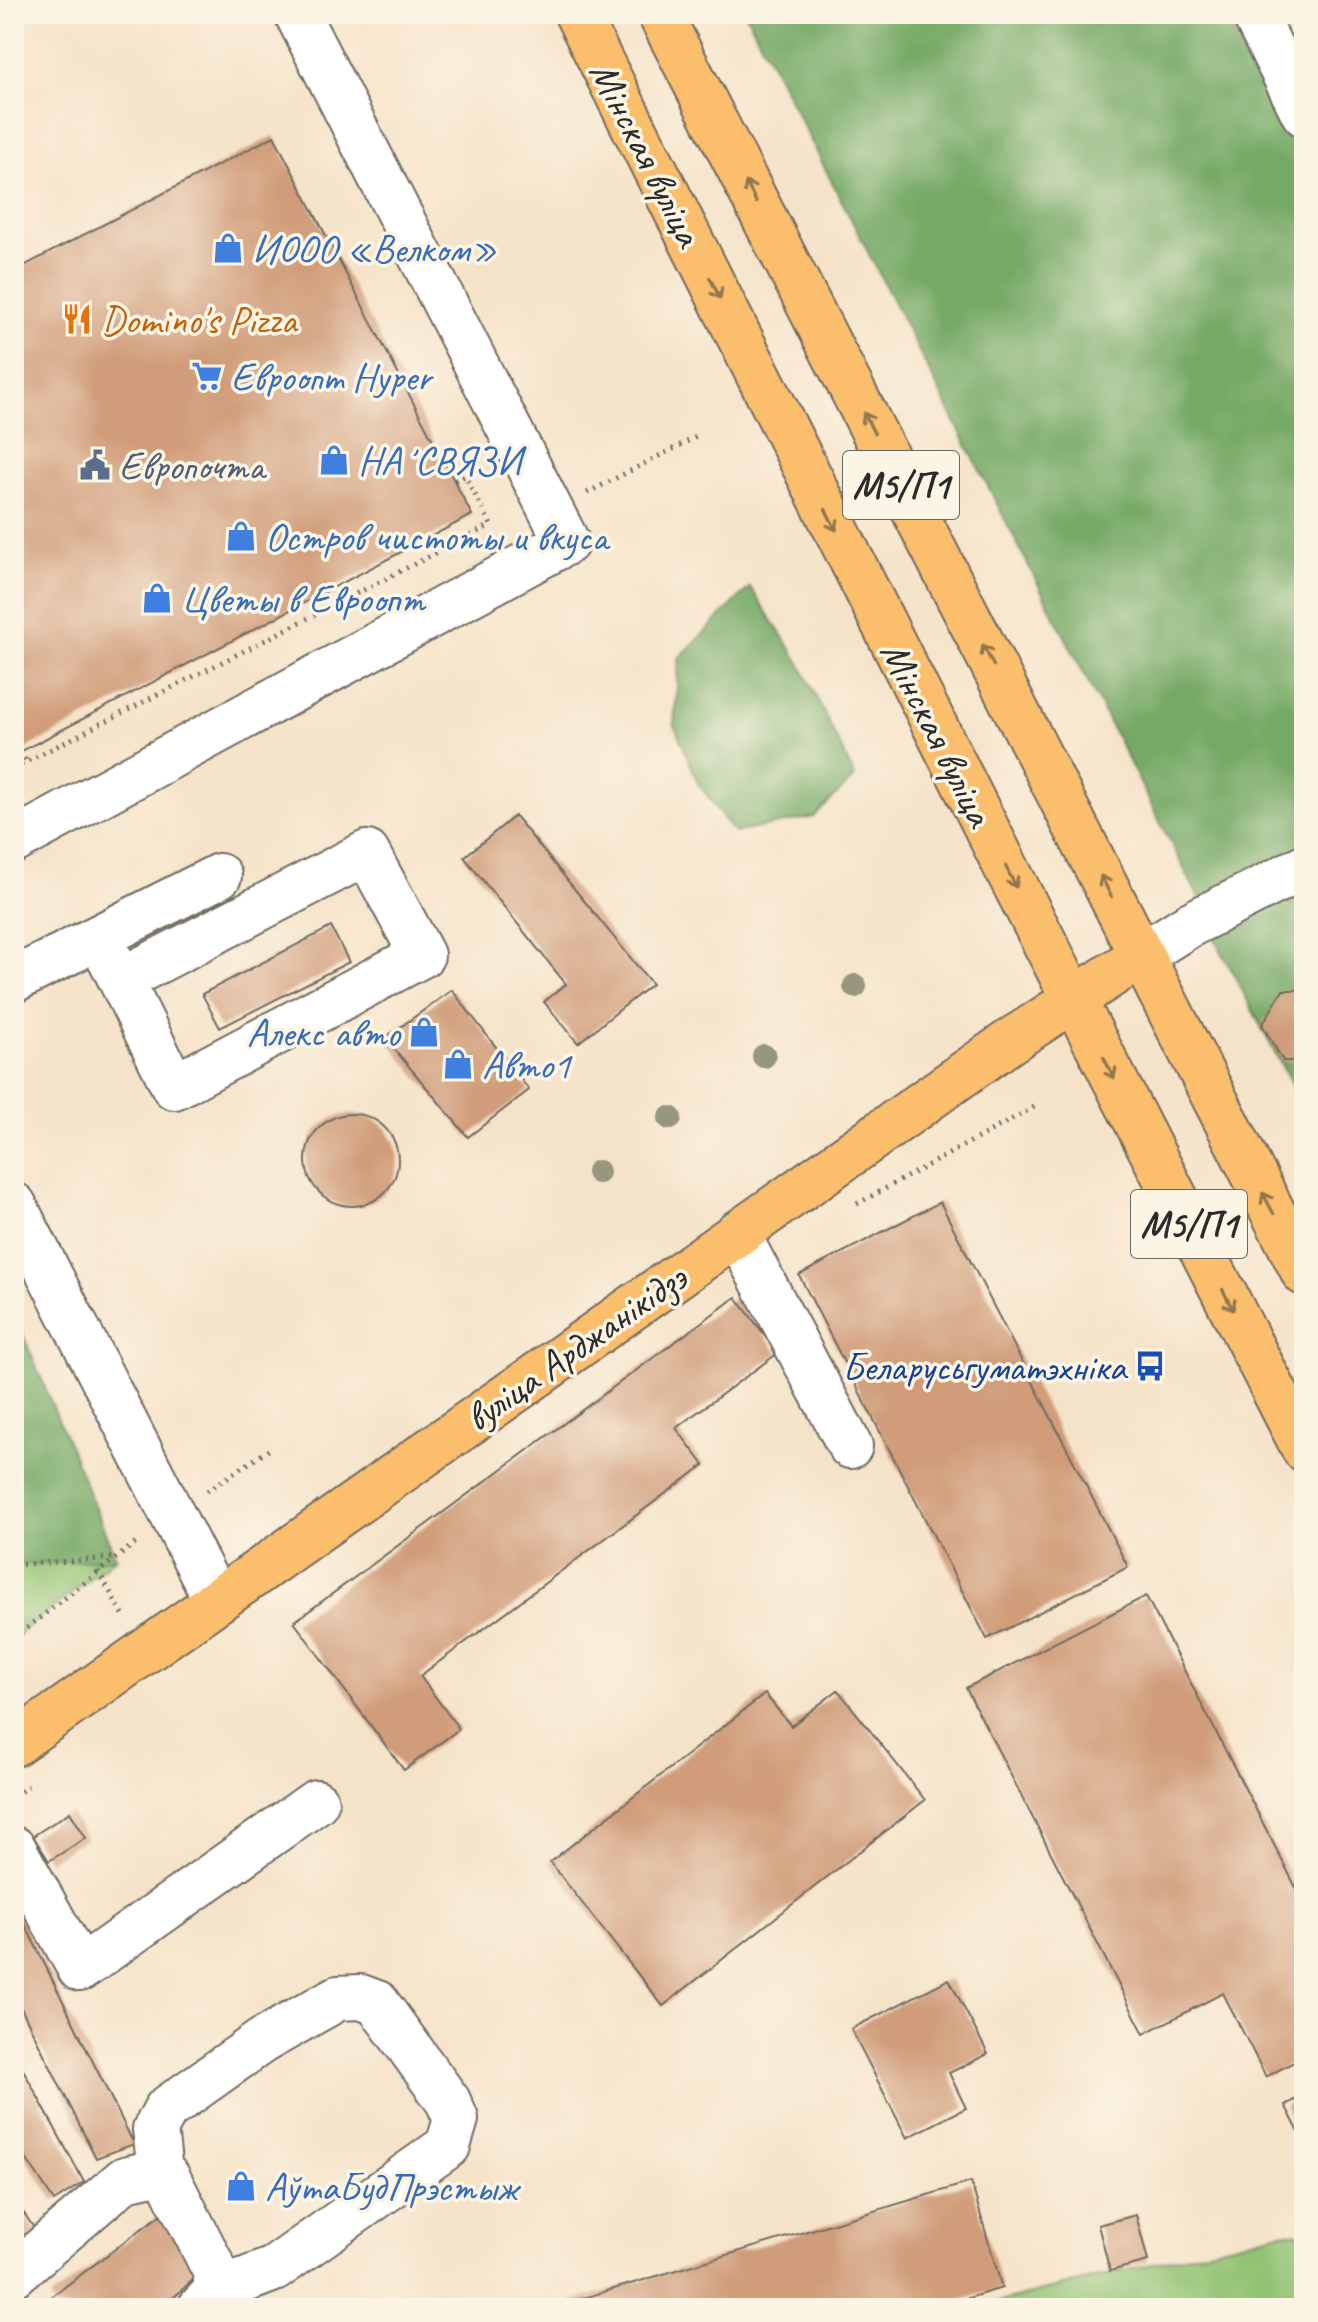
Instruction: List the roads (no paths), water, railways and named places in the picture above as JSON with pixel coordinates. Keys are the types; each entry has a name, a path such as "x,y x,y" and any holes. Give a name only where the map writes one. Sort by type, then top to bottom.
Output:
{"main road":[{"name":"Мінская вуліца","path":"577,14 1304,1449"},
{"name":"Мінская вуліца","path":"660,14 1304,1273"},
{"name":"вуліца Арджанікідзэ","path":"14,1744 737,1233 1140,956"}],"street":[{"path":"14,841 567,542 297,14"},
{"path":"1254,14 1304,114"},
{"path":"100,938 174,1087 422,955 367,853 121,980"},
{"path":"1140,956 1189,925 1304,867"},
{"path":"14,980 219,876"},
{"path":"14,1205 216,1600"},
{"path":"737,1233 850,1446"},
{"path":"14,1849 80,1969 316,1802"},
{"path":"361,1997 377,2003 448,2101 456,2119 448,2146 274,2269 208,2300 216,2273 168,2178 160,2171 155,2129 166,2109 262,2041 338,1998 361,1997"},
{"path":"14,2274 125,2179 160,2171"}],"place":[{"name":"ИООО «Велком»","path":"228,248"},
{"name":"Domino's Pizza","path":"77,319"},
{"name":"Евроопт Hyper","path":"207,376"},
{"name":"НАʼСВЯЗИ","path":"334,460"},
{"name":"Европочта","path":"95,465"},
{"name":"Остров чистоты и вкуса","path":"241,536"},
{"name":"Цветы в Евроопт","path":"157,598"},
{"name":"Алекс авто","path":"424,1032"},
{"name":"Авто1","path":"458,1064"},
{"name":"Беларусьгуматэхніка","path":"1150,1366"},
{"name":"АўтаБудПрэстыж","path":"241,2186"}]}
